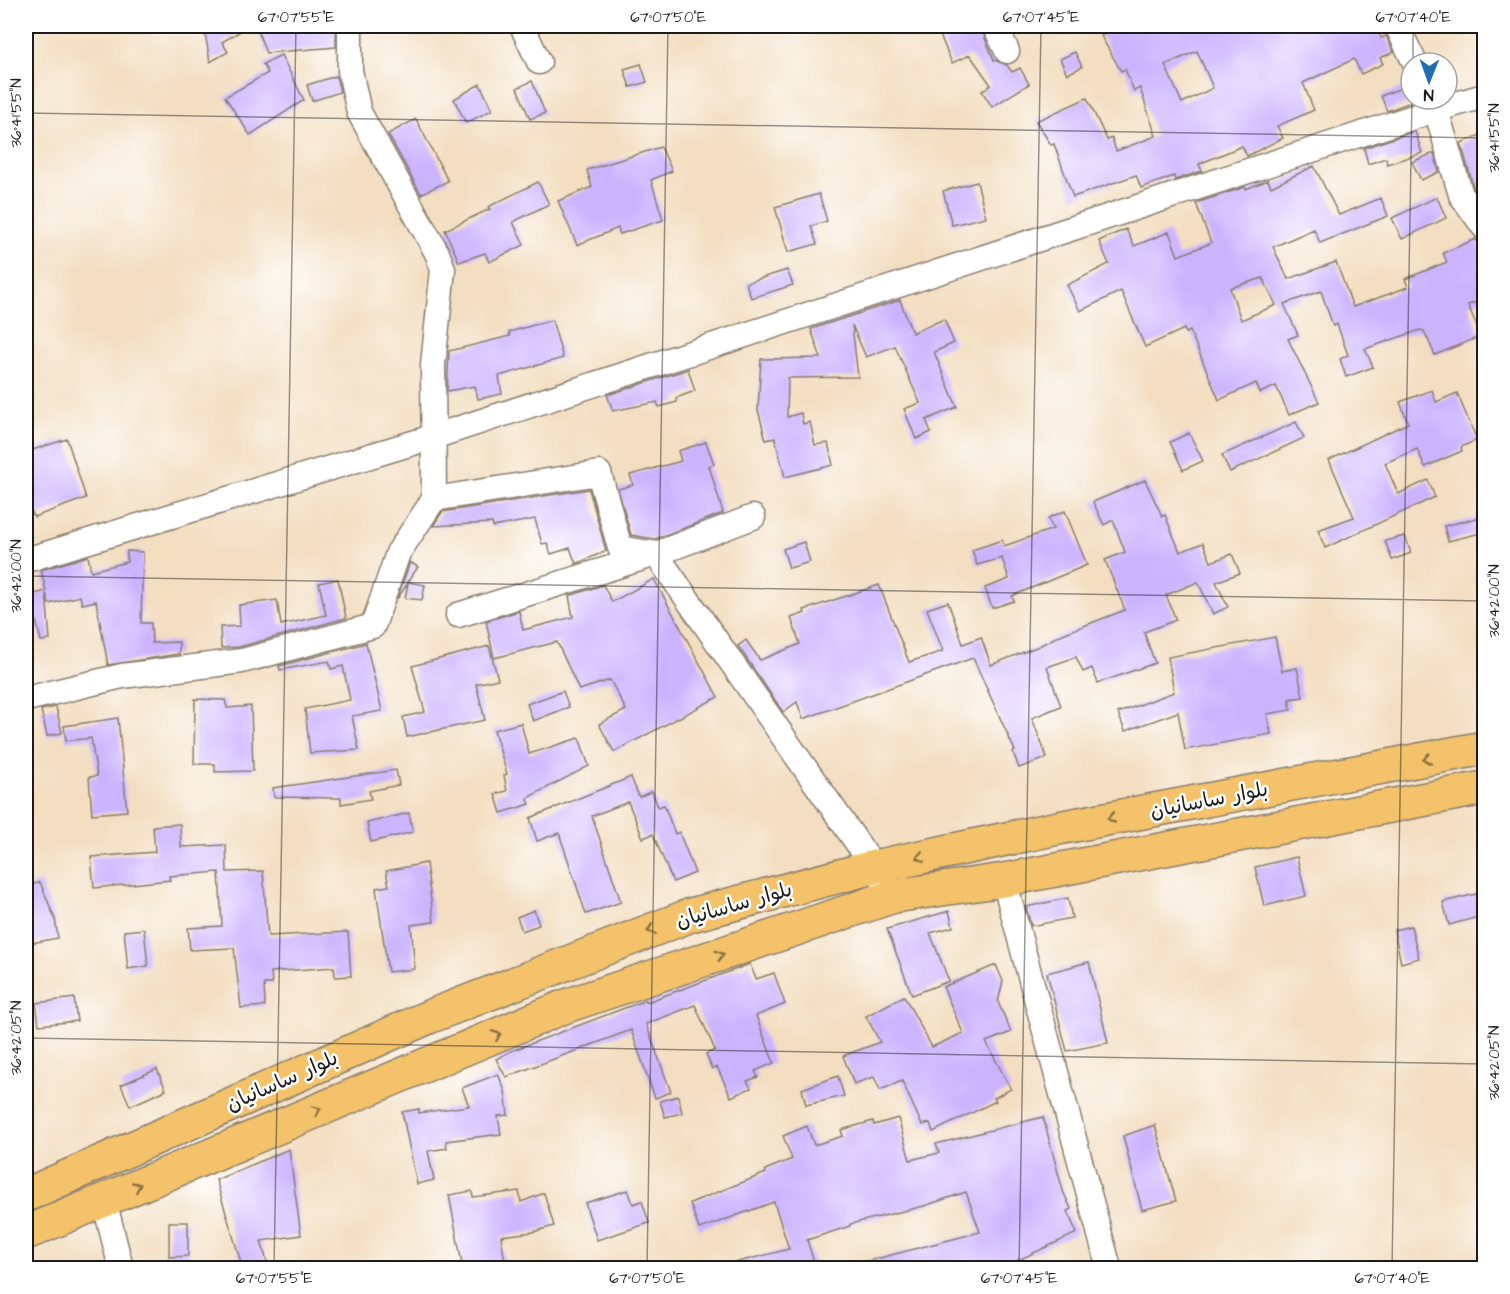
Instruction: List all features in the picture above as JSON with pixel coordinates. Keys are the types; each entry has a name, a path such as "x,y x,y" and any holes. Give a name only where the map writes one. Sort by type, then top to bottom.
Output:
{"highway":[{"name":"بلوار ساسانیان","path":"26,1195 431,1016 691,915 874,867 1058,828 1485,748"},
{"name":"بلوار ساسانیان","path":"26,1233 566,1006 894,896 1004,880 1485,788"}],"street":[{"path":"26,699 122,676 242,661 373,626 398,553 434,499 436,436 434,365 443,269 437,253 359,112 350,71 350,26"},
{"path":"522,26 539,62"},
{"path":"994,26 1007,51"},
{"path":"1397,26 1409,51"},
{"path":"1459,100 1485,96"},
{"path":"26,560 436,436 1414,111"},
{"path":"1437,111 1461,195 1485,227"},
{"path":"434,499 599,473 620,548 656,554 894,896"},
{"path":"458,615 656,554 753,517"},
{"path":"1004,880 1109,1269"},
{"path":"104,1200 121,1269"}],"building":[{"path":"204,26 249,26 222,42 228,52 210,62"},
{"path":"256,26 336,26 336,47 266,53"},
{"path":"936,26 980,26 994,60 1007,65 1012,72 1020,68 1029,84 992,107 982,91 991,85 970,55 952,63"},
{"path":"1120,26 1376,26 1381,38 1386,36 1394,52 1380,58 1383,64 1361,74 1354,59 1303,83 1314,110 1277,126 1283,138 1247,156 1242,146 1199,164 1202,171 1175,180 1174,176 1141,188 1136,175 1073,197 1054,144 1051,145 1036,121 1087,98 1107,140 1112,138 1116,151 1156,136 1140,88 1134,91 1125,69 1121,71 1101,36","holes":["1197,51 1213,88 1182,103 1165,65"]},
{"path":"1075,52 1082,67 1067,74 1060,59"},
{"path":"281,55 304,100 250,135 225,97 268,73 263,64"},
{"path":"641,64 647,82 630,87 624,69"},
{"path":"336,76 340,92 312,101 307,85"},
{"path":"532,81 545,113 530,119 517,88"},
{"path":"480,84 492,110 466,123 454,99"},
{"path":"1399,89 1399,106 1387,111 1381,96"},
{"path":"416,119 448,181 421,194 388,134"},
{"path":"1415,131 1422,153 1387,164 1386,158 1368,164 1364,148"},
{"path":"1485,133 1485,203 1474,189 1461,143"},
{"path":"661,147 672,171 651,180 663,220 620,234 618,228 577,245 558,201 592,187 587,170"},
{"path":"1434,153 1439,172 1421,180 1412,162"},
{"path":"1314,166 1339,215 1381,198 1388,216 1320,243 1314,229 1273,247 1288,279 1336,262 1353,307 1408,287 1405,279 1447,262 1443,253 1476,239 1485,257 1485,263 1480,265 1485,277 1485,299 1468,305 1481,336 1435,355 1424,331 1420,330 1365,349 1373,367 1346,377 1340,359 1348,355 1337,324 1333,326 1321,291 1284,304 1298,335 1288,339 1319,402 1289,415 1276,386 1260,393 1256,383 1219,400 1190,331 1186,333 1184,329 1145,347 1121,291 1080,311 1067,285 1109,264 1099,241 1126,229 1134,246 1169,232 1178,256 1211,243 1196,203 1245,187 1246,189 1268,180 1271,187","holes":["1263,278 1276,305 1241,320 1230,288"]},
{"path":"538,182 549,204 513,222 524,245 489,262 485,253 459,262 445,230 490,209 488,207"},
{"path":"977,182 986,217 952,225 943,191"},
{"path":"819,194 827,221 811,226 817,244 788,252 775,207"},
{"path":"1437,197 1446,218 1402,239 1392,218"},
{"path":"787,270 793,285 751,298 746,283"},
{"path":"900,300 912,333 944,319 954,343 934,352 957,407 926,420 931,432 916,439 904,409 920,403 895,346 866,357 852,325 858,377 788,378 787,417 801,413 803,424 810,422 815,445 828,443 833,465 785,477 775,438 766,440 758,410 761,359 821,358 811,329"},
{"path":"552,320 563,358 499,376 502,394 478,399 475,386 447,391 449,351 510,336 509,332"},
{"path":"688,369 695,391 676,398 677,402 659,407 657,402 613,411 607,395"},
{"path":"1432,390 1436,402 1457,393 1477,440 1461,447 1462,451 1425,467 1417,449 1385,463 1398,494 1428,480 1435,497 1325,548 1318,530 1354,517 1329,460 1408,423 1400,402"},
{"path":"1296,422 1304,438 1230,472 1222,455"},
{"path":"1189,433 1203,461 1183,470 1170,442"},
{"path":"67,439 86,498 34,517 32,512 26,515 26,452"},
{"path":"706,442 714,464 709,466 723,513 655,539 631,535 618,489 633,485 630,475 681,461 678,451"},
{"path":"1145,480 1162,516 1165,515 1180,552 1203,543 1211,562 1232,554 1240,573 1216,582 1228,607 1213,614 1198,582 1166,595 1176,620 1144,632 1155,663 1098,683 1092,668 1083,672 1076,657 1047,667 1061,706 1032,718 1047,758 1019,768 1013,752 1015,751 973,658 803,719 797,702 783,712 738,646 746,640 760,660 800,644 791,618 805,613 804,610 879,585 909,662 943,651 927,609 948,602 963,644 981,637 991,665 1039,646 1060,635 1125,610 1105,560 1125,552 1113,520 1104,525 1093,502"},
{"path":"589,489 606,551 576,564 570,548 551,554 547,543 542,544 535,519 493,527 492,523 433,526 442,512"},
{"path":"1065,511 1087,565 1012,596 1014,601 992,608 985,588 1009,579 1002,558 977,565 972,550 1002,540 1004,546 1053,529 1048,518"},
{"path":"1485,516 1485,532 1448,541 1444,526"},
{"path":"1405,536 1411,553 1392,560 1385,541"},
{"path":"804,542 810,562 789,568 783,549"},
{"path":"127,551 143,552 141,623 151,623 152,643 179,642 179,654 108,665 96,601 82,604 80,596 49,604 46,593 50,640 41,641 30,595 46,591 41,570 88,556 91,571 127,562"},
{"path":"410,562 418,567 408,582 425,585 422,600 405,598 408,583 397,599"},
{"path":"338,579 346,618 239,647 221,648 220,627 240,626 239,605 277,600 281,625 326,615 319,583"},
{"path":"654,579 718,697 614,752 599,724 626,710 610,680 579,690 557,642 494,658 486,621 519,611 523,630 573,617 569,596 603,585 612,602"},
{"path":"1275,637 1282,671 1297,668 1303,697 1289,699 1291,710 1267,714 1271,734 1185,750 1178,712 1125,731 1118,713 1174,692 1168,657"},
{"path":"366,643 382,711 352,716 359,750 310,753 305,709 350,700 343,666 331,669 329,661 280,670 279,666"},
{"path":"489,646 498,679 476,684 485,720 407,737 403,717 425,712 412,666"},
{"path":"563,691 569,707 533,721 527,704"},
{"path":"195,699 225,700 227,708 251,706 253,771 215,772 215,764 194,764"},
{"path":"56,707 62,733 47,736 41,710"},
{"path":"118,718 127,811 92,814 89,777 97,776 91,738 66,741 64,726"},
{"path":"521,723 529,754 579,738 589,766 527,798 530,804 501,813 495,794 507,791 504,775 507,774 494,730"},
{"path":"396,770 399,785 369,791 371,799 341,804 341,798 274,797 273,788"},
{"path":"631,777 639,797 652,791 658,807 664,805 675,834 679,832 695,873 673,882 653,834 643,838 628,802 592,816 621,902 586,914 559,833 537,841 530,818"},
{"path":"409,813 413,832 371,842 367,823"},
{"path":"180,824 181,847 226,845 227,872 263,871 268,936 348,932 351,976 335,977 334,967 271,972 272,984 264,984 265,1006 241,1008 234,948 190,950 188,928 222,926 219,872 169,876 170,880 94,888 91,857 155,852 153,826"},
{"path":"1297,857 1306,896 1264,906 1255,867"},
{"path":"426,863 434,922 411,925 415,969 388,972 376,888 389,886 386,871"},
{"path":"40,882 55,919 58,938 26,944 26,887"},
{"path":"1476,894 1482,916 1449,925 1443,902"},
{"path":"1068,898 1072,918 1031,926 1026,907"},
{"path":"534,910 539,925 522,931 517,917"},
{"path":"949,911 953,927 930,933 949,981 912,995 887,929"},
{"path":"1411,926 1419,958 1401,963 1394,930"},
{"path":"144,929 148,966 128,969 124,931"},
{"path":"1089,962 1108,1043 1067,1051 1047,973"},
{"path":"750,964 756,979 774,973 785,1004 756,1016 774,1063 755,1071 758,1077 747,1081 751,1088 731,1097 717,1067 712,1069 706,1054 715,1050 695,1005 646,1024 671,1092 655,1098 631,1030 506,1077 496,1059 511,1051 646,1000 647,1002"},
{"path":"996,965 1003,981 998,1002 1011,1032 986,1042 1011,1089 994,1098 996,1101 933,1132 930,1123 922,1125 902,1081 880,1090 874,1077 854,1084 843,1056 880,1042 866,1016 904,996 932,1047 963,1033 943,987"},
{"path":"74,998 77,1021 39,1025 36,1003"},
{"path":"157,1069 166,1090 130,1106 121,1085"},
{"path":"498,1074 505,1091 508,1115 498,1116 501,1134 446,1141 447,1148 428,1151 434,1180 417,1184 402,1112 419,1109 419,1113 469,1106 462,1088"},
{"path":"838,1076 844,1096 806,1105 802,1089"},
{"path":"678,1096 682,1113 665,1117 660,1101"},
{"path":"1043,1117 1063,1191 1071,1209 1067,1211 1077,1233 999,1269 943,1269 942,1263 939,1263 917,1269 861,1269 860,1263 980,1232 966,1192 924,1206 850,1224 850,1226 807,1240 816,1269 735,1269 734,1263 789,1249 774,1202 699,1229 690,1203 766,1173 765,1170 792,1159 783,1136 807,1126 814,1145 843,1136 841,1130 873,1121 874,1125 898,1118 910,1160 939,1153 936,1144"},
{"path":"1155,1125 1176,1201 1142,1210 1123,1136"},
{"path":"289,1149 301,1235 261,1241 269,1269 243,1269 216,1180"},
{"path":"628,1190 633,1204 642,1201 649,1223 597,1240 585,1203"},
{"path":"472,1191 473,1197 519,1191 521,1202 544,1193 554,1226 533,1232 501,1236 506,1269 463,1269 449,1195"},
{"path":"169,1222 188,1222 188,1256 169,1257"}]}
